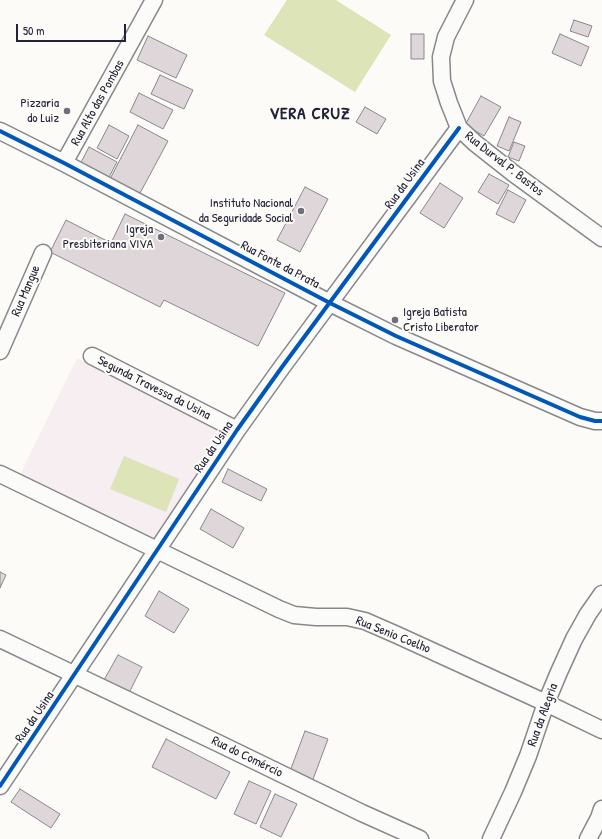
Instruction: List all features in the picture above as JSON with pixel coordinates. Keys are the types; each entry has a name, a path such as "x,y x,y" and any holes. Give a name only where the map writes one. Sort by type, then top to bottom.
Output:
{"street":[{"name":"Rua Alto das Pombas","path":"64,163 154,0"},
{"name":"Rua Durval P. Bastos","path":"465,0 446,37 441,57 442,81 459,128 475,143 513,173 602,238"},
{"name":"Rua da Usina","path":"0,786 237,430 459,128"},
{"name":"Rua Fonte da Prata","path":"0,131 396,336 580,417 595,421 602,421"},
{"name":"Rua Mangue","path":"0,351 43,253"},
{"name":"Segunda Travessa da Usina","path":"92,356 237,430"},
{"name":"Rua Senio Coelho","path":"0,474 279,609 294,615 347,617 365,621 602,730"},
{"name":"Rua da Alegria","path":"490,839 513,792 528,756 546,703 574,639 588,614 602,594"},
{"name":"Rua do Comércio","path":"0,639 222,744 362,813 420,839"},
{"path":"588,839 602,809"}],"shaded area":[{"path":"77,358 224,433 155,542 18,479"}],"green space":[{"path":"287,0 336,0 391,35 355,92 264,35"},
{"path":"124,456 179,479 166,512 110,489"}],"building":[{"path":"574,20 592,26 588,37 570,31"},
{"path":"411,34 424,34 424,59 411,59"},
{"path":"560,34 589,47 581,66 552,53"},
{"path":"148,36 187,55 176,78 137,60"},
{"path":"160,75 193,90 184,109 151,94"},
{"path":"139,93 173,110 163,129 130,112"},
{"path":"481,96 501,107 484,136 465,125"},
{"path":"365,107 386,119 377,134 356,122"},
{"path":"509,117 521,122 509,151 497,146"},
{"path":"109,125 129,136 117,159 97,148"},
{"path":"138,125 168,141 139,195 110,179"},
{"path":"514,142 525,146 519,161 508,157"},
{"path":"89,147 117,162 107,181 79,166"},
{"path":"489,174 509,185 498,204 478,192"},
{"path":"440,183 463,198 444,228 420,213"},
{"path":"305,187 328,199 300,252 277,240"},
{"path":"508,190 526,200 514,223 496,214"},
{"path":"125,214 285,293 258,346 164,300 160,307 50,252 66,220 111,243"},
{"path":"228,469 267,489 261,501 222,482"},
{"path":"211,509 244,528 233,548 200,529"},
{"path":"0,572 6,575 0,588"},
{"path":"159,591 189,609 174,633 145,616"},
{"path":"118,655 142,667 129,693 104,680"},
{"path":"305,731 328,739 312,782 289,774"},
{"path":"166,739 230,772 216,799 152,767"},
{"path":"249,781 271,791 256,824 234,814"},
{"path":"20,789 60,814 51,828 11,802"},
{"path":"275,794 297,804 281,837 260,827"}],"cycle path":[{"path":"0,786 237,430 459,128"},
{"path":"0,131 396,336 580,417 595,421 602,421"}],"place":[{"name":"Pizzaria do Luiz","path":"67,111"},
{"name":"Instituto Nacional da Seguridade Social","path":"301,211"},
{"name":"Igreja Presbiteriana VIVA","path":"161,237"},
{"name":"Igreja Batista Cristo Liberator","path":"395,320"}],"district":[{"name":"VERA CRUZ","path":"310,114"}]}
